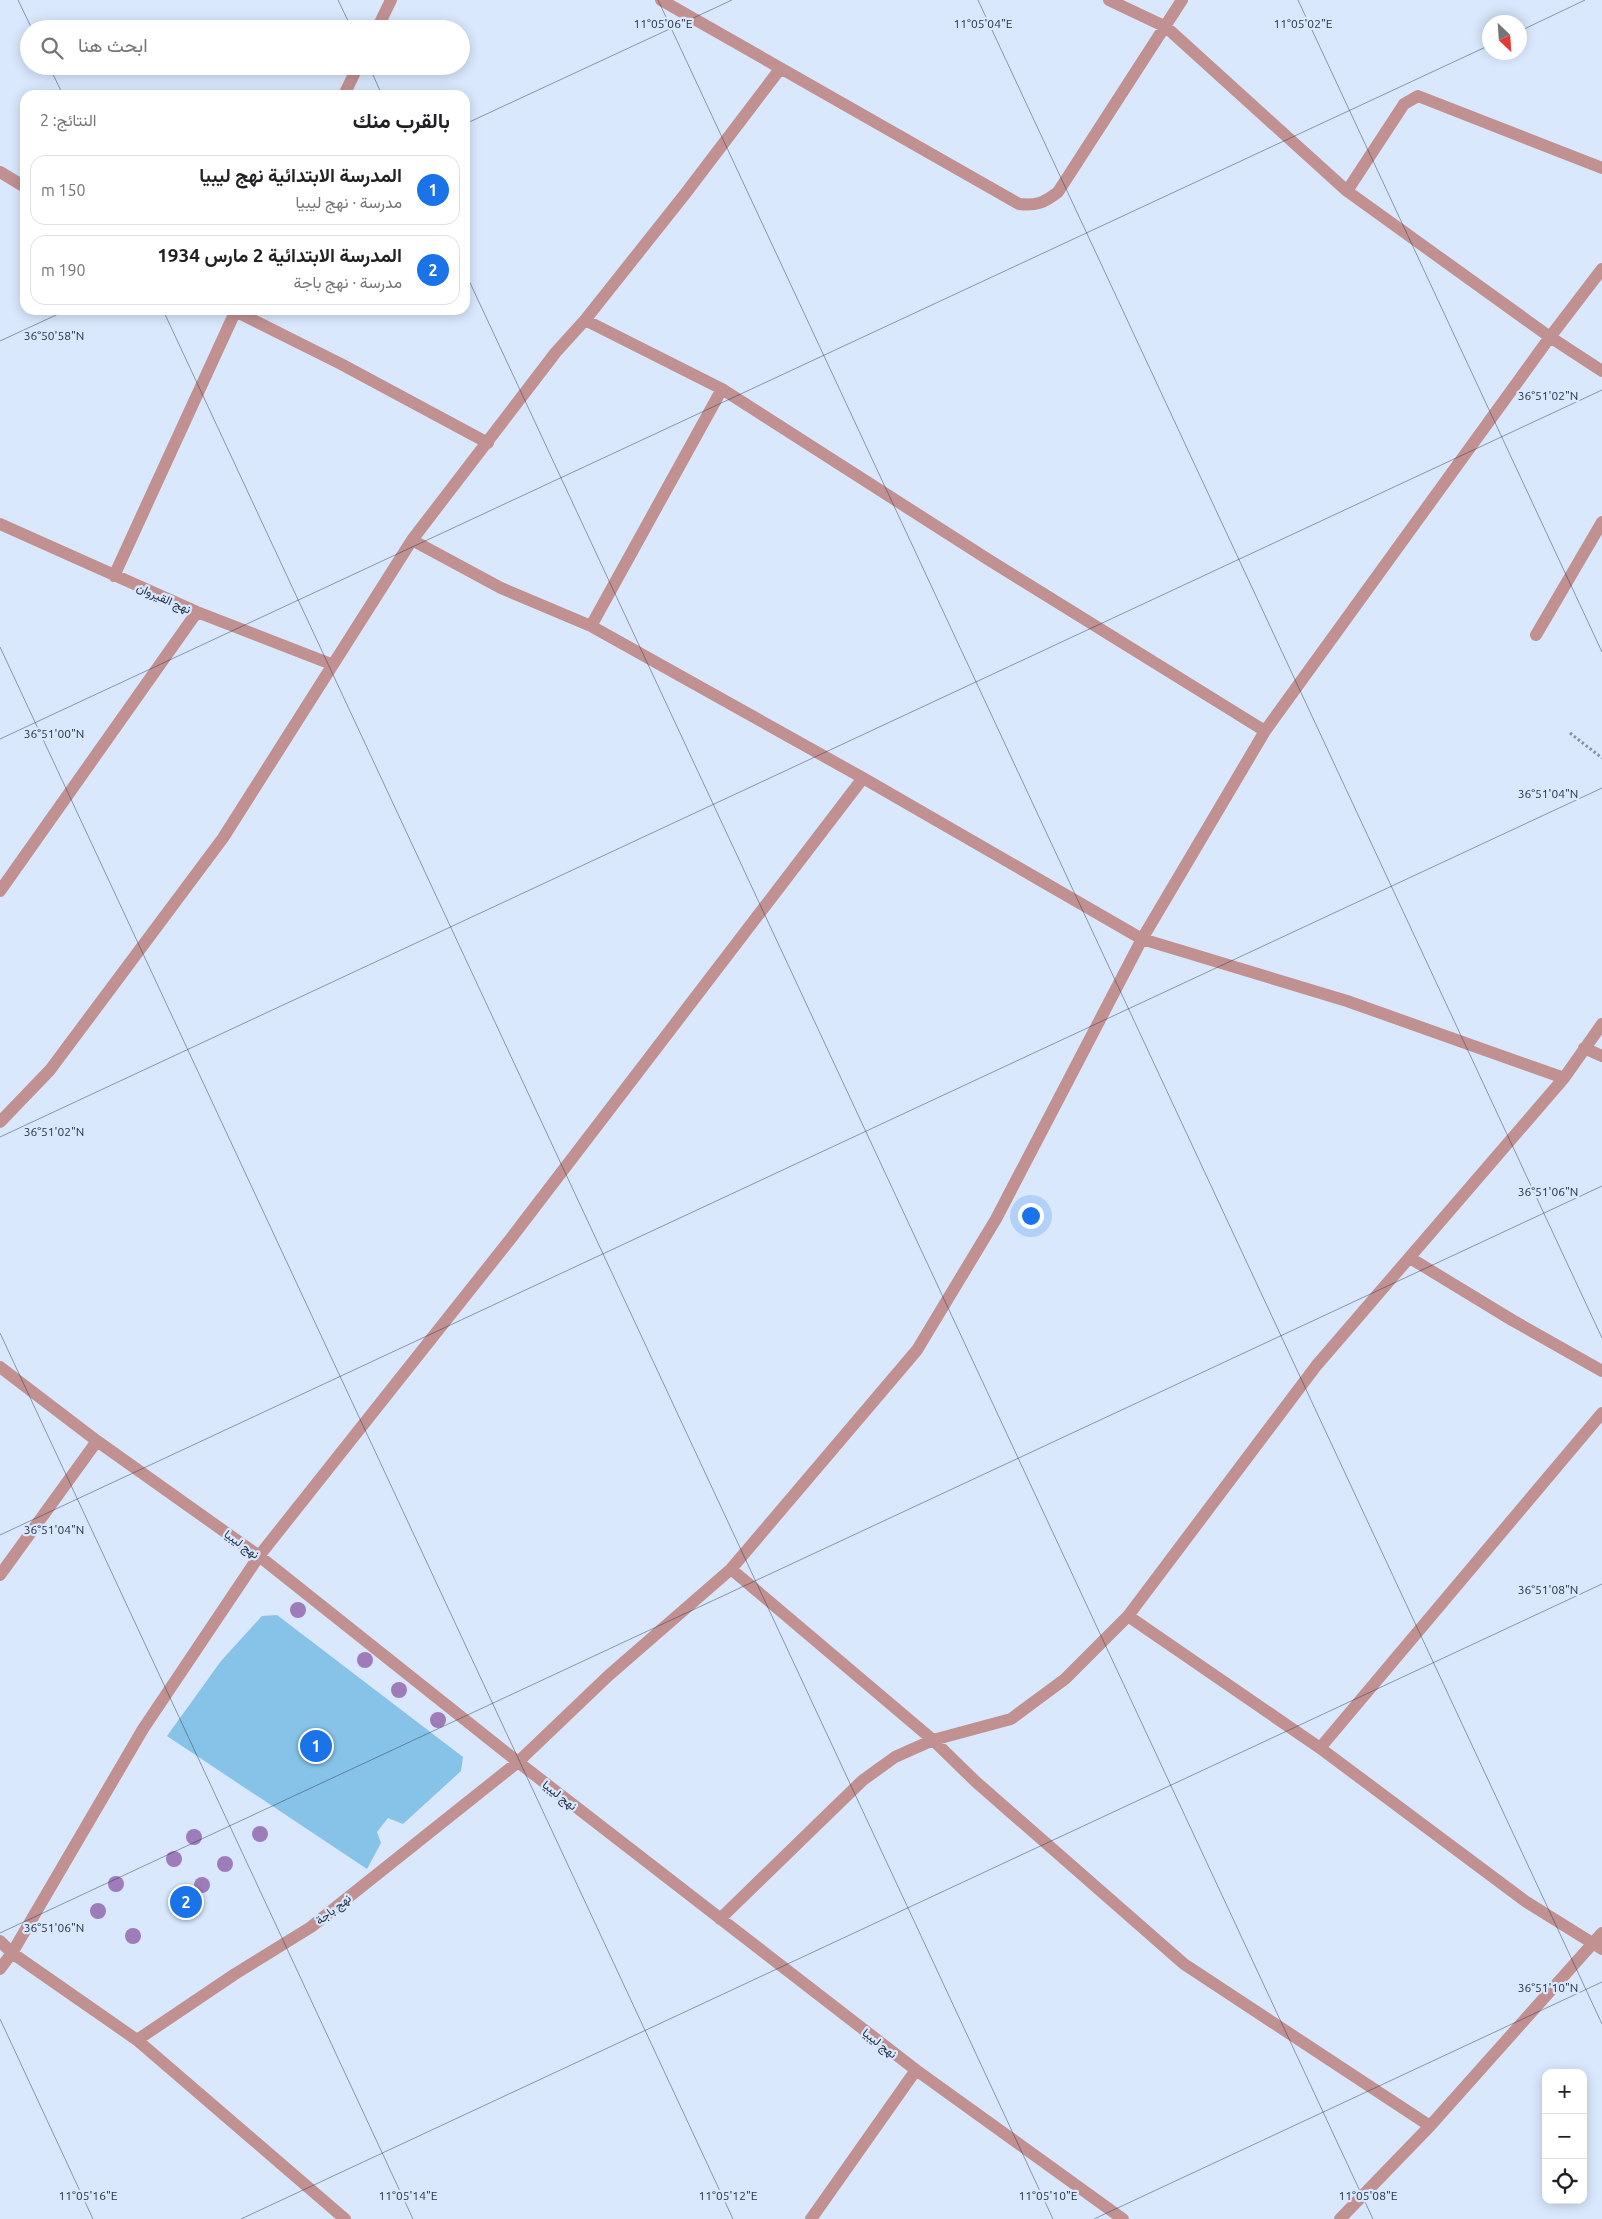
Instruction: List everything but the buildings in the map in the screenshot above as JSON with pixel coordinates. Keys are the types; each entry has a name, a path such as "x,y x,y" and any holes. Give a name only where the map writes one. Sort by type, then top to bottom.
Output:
{"street":[{"path":"381,20 391,0"},
{"path":"662,0 1019,204 1033,206 1044,203 1058,192 1182,0"},
{"path":"1109,0 1166,26 1347,191 1550,337 1602,372"},
{"path":"0,1122 50,1070 223,838 412,540 556,352 585,320 685,194 780,69"},
{"path":"346,90 354,75"},
{"path":"1347,191 1404,104 1418,96 1602,168"},
{"path":"0,172 20,183"},
{"name":"نهج باجة","path":"137,2040 242,1969 311,1927 518,1762 608,1676 730,1569 917,1350 996,1219 1142,940 1265,731 1550,337 1602,269"},
{"path":"114,576 232,315"},
{"path":"244,315 341,364 488,443"},
{"path":"585,320 722,389 980,554 1265,731"},
{"path":"591,626 722,389"},
{"path":"1536,635 1602,522"},
{"name":"نهج القيروان","path":"0,524 196,612 332,664"},
{"path":"412,540 501,588 591,626 863,778 1142,940 1347,1002 1564,1078"},
{"path":"0,891 196,612"},
{"path":"0,1969 12,1953 144,1729 259,1556 512,1237 863,778"},
{"path":"720,1919 863,1780 895,1757 933,1740 1011,1719 1064,1679 1128,1616 1316,1366 1564,1078 1602,1024"},
{"path":"1584,1048 1602,1056"},
{"path":"1410,1258 1512,1320 1602,1371"},
{"name":"نهج ليبيا","path":"0,1367 97,1441 259,1556 518,1762 916,2070 1123,2219"},
{"path":"1320,1748 1602,1413"},
{"path":"0,1575 97,1441"},
{"path":"730,1569 933,1740 975,1781 1184,1964 1430,2126"},
{"path":"1128,1616 1320,1748 1525,1901 1599,1942 1430,2126 1340,2219"},
{"path":"0,1941 12,1953 137,2040 345,2219"},
{"path":"811,2219 916,2070"}],"path":[{"path":"1570,734 1602,758"}],"place":[{"name":"المدرسة الابتدائية نهج ليبيا","path":"316,1746"},
{"name":"المدرسة الابتدائية 2 مارس 1934","path":"186,1902"}]}
